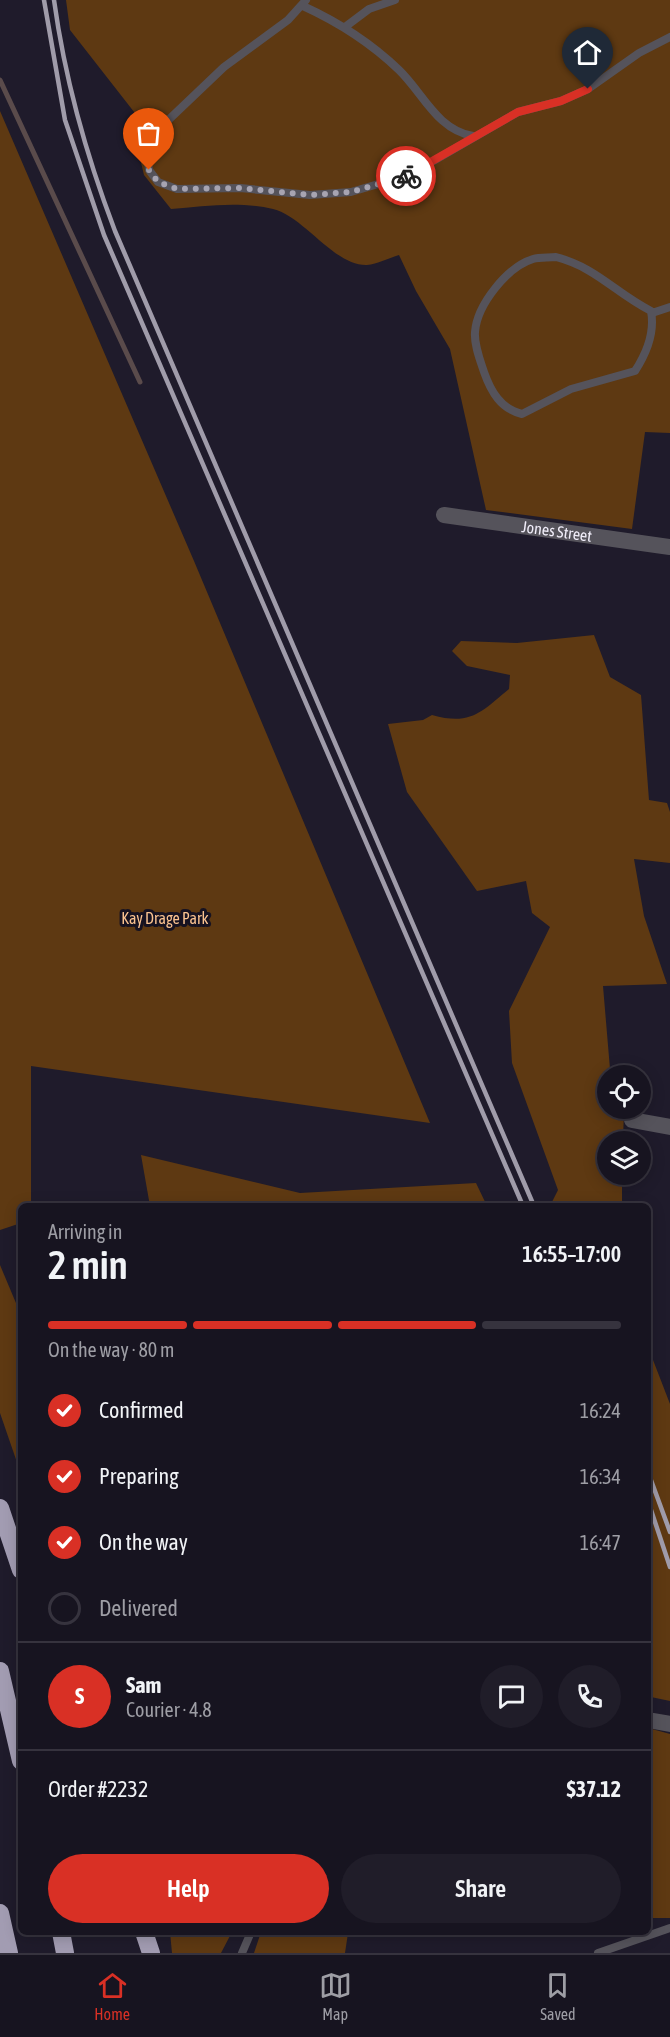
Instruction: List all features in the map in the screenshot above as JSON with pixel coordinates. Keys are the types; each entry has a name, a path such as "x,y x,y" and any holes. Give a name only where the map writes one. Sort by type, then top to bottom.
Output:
{"highway":[{"path":"0,1508 18,1561"},
{"path":"0,1671 18,1748"},
{"path":"0,1913 9,1953"},
{"path":"62,1935 66,1953"},
{"path":"145,1935 151,1953"}],"street":[{"name":"Jones Street","path":"444,515 670,547"},
{"path":"632,1120 670,1127"}],"lane":[{"path":"345,27 369,9 395,0"},
{"path":"473,136 446,126 399,70 345,27 304,3 288,20 224,68 161,127 147,155 149,170 158,182 177,189 240,188 310,195 351,192 409,175 518,112 561,101 588,89 639,53 670,37"},
{"path":"652,313 651,335 644,357 635,371 571,389 522,414 503,406 488,383 479,356 475,332 483,307 512,272 532,260 556,257 579,264 596,273 625,298 652,313 670,307"},
{"path":"651,1935 670,1928"},
{"path":"242,1953 249,1935"},
{"path":"598,1953 650,1935"}],"green space":[{"path":"66,0 670,0 670,433 645,432 632,529 486,510 450,349 416,291 399,255 367,265 355,263 331,250 297,221 273,209 235,205 171,209 144,175 137,146 138,117 70,30"},
{"name":"Kay Drage Park","path":"0,111 194,561 430,1123 31,1066 31,1203 18,1203 18,1224 0,1230"},
{"path":"594,635 610,677 641,695 649,800 667,803 670,812 670,863 634,859 644,916 667,984 603,986 610,1065 597,1065 597,1119 624,1119 623,1131 597,1131 597,1185 622,1185 622,1203 552,1203 558,1190 512,1063 509,1011 550,927 532,913 526,881 477,891 407,792 388,724 423,720 432,715 445,718 466,718 483,710 509,689 510,675 467,666 452,651 461,641 517,643"},
{"path":"141,1155 300,1193 476,1183 486,1203 149,1203"},
{"path":"0,1265 18,1308 18,1465 0,1413"},
{"path":"651,1355 670,1404 670,1701 651,1697"},
{"path":"651,1729 670,1734 670,1918 651,1918"},
{"path":"170,1935 230,1935 221,1953 172,1953"},
{"path":"260,1935 348,1935 345,1953 254,1953"}],"waterway":[{"path":"0,80 140,382"}],"railway":[{"path":"44,0 65,120 104,235 522,1203"},
{"path":"54,0 70,88 95,174 115,231 533,1203"},
{"path":"651,1480 670,1532"},
{"path":"651,1510 670,1567"}],"way so far":[{"path":"149,170 158,182 177,189 240,188 310,195 351,192 406,176"}],"route":[{"path":"406,176 474,135 518,112 561,101 588,89"}]}
